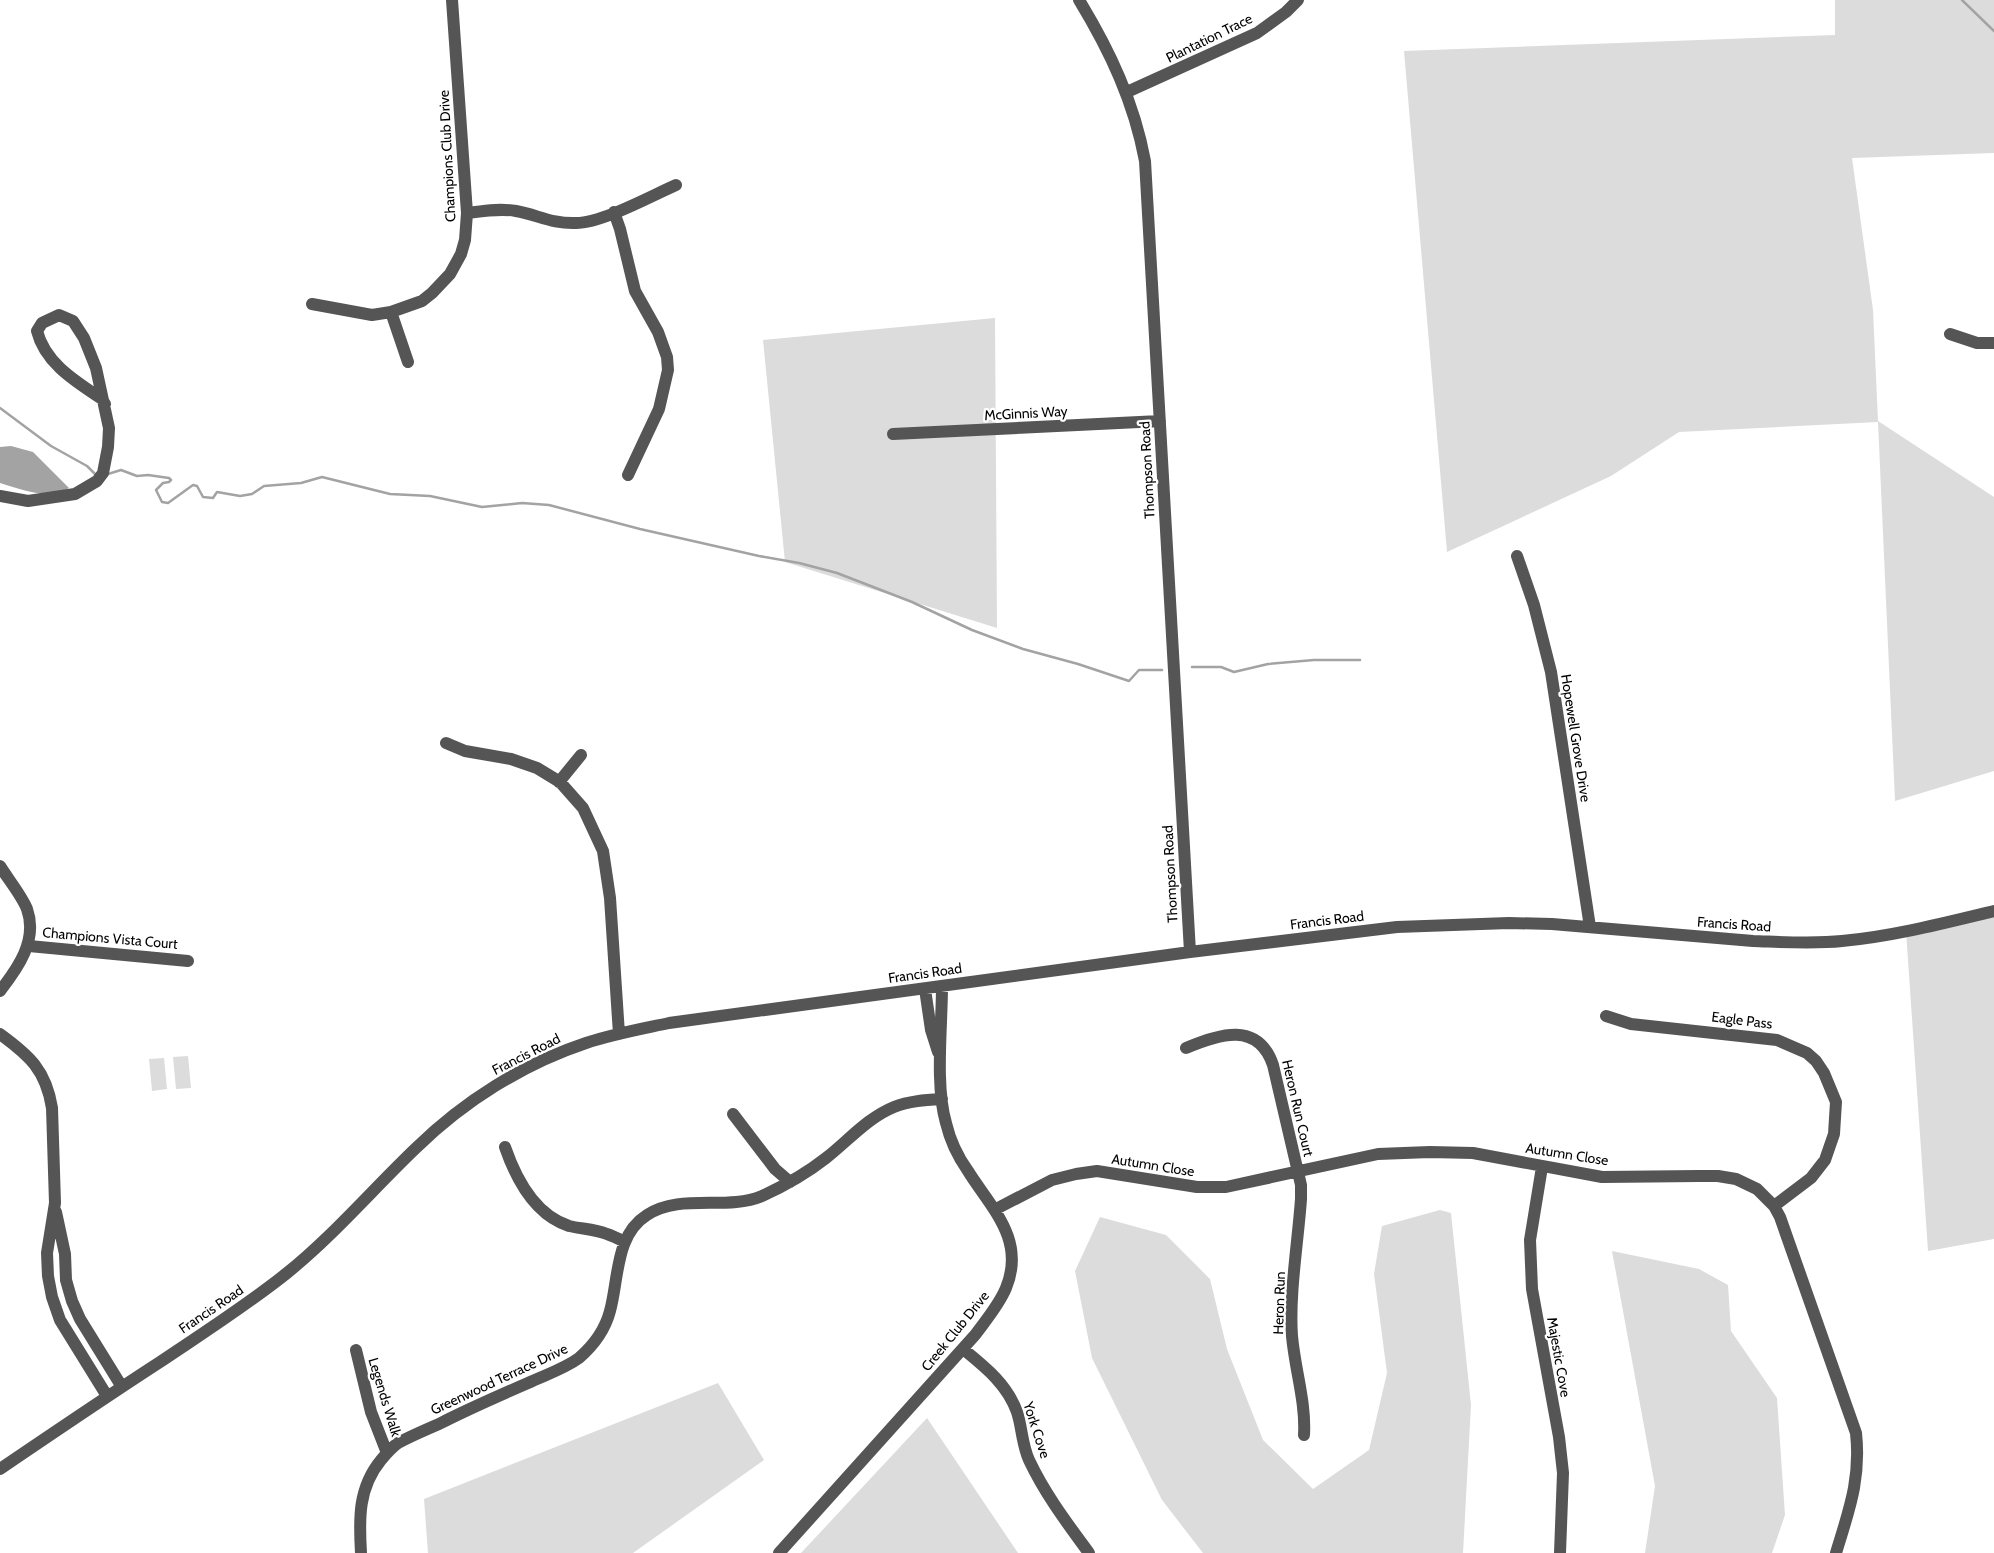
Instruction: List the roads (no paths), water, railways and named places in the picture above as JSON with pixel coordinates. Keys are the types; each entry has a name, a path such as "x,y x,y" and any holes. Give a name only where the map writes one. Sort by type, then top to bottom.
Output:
{"street":[{"name":"Champions Club Drive","path":"312,304 364,315 391,312 422,301 432,293 450,274 461,254 465,240 467,213 452,0"},
{"name":"Thompson Road","path":"1080,0 1114,62 1127,92 1141,138 1148,184 1190,952"},
{"name":"Plantation Trace","path":"1127,92 1257,33 1286,12 1298,0"},
{"path":"467,213 504,210 527,213 551,222 578,223 593,221 676,185"},
{"path":"614,212 620,229 634,291 660,338 667,357 668,370 659,410 628,475"},
{"path":"391,312 408,362"},
{"path":"0,496 28,501 75,494 97,481 103,473 108,447 109,428 105,404 96,368 84,338 73,321 59,316 42,323 37,331 40,342 49,357 68,375 102,399 105,404"},
{"path":"1950,334 1977,343 1994,343"},
{"name":"McGinnis Way","path":"893,434 1160,421"},
{"name":"Hopewell Grove Drive","path":"1517,556 1534,605 1551,672 1590,927"},
{"path":"446,743 465,751 511,759 537,768 559,782 583,808 603,851 610,898 620,1034"},
{"path":"559,782 581,755"},
{"path":"0,866 27,909 31,928 29,946 0,991"},
{"name":"Francis Road","path":"0,1469 239,1309 288,1272 336,1230 418,1146 464,1108 489,1090 534,1064 586,1043 669,1023 1190,952 1397,927 1509,923 1590,927 1754,941 1841,941 1906,931 1994,911"},
{"name":"Champions Vista Court","path":"29,946 188,961"},
{"name":"Creek Club Drive","path":"779,1553 963,1349 999,1303 1007,1286 1012,1256 1004,1224 996,1209 967,1171 953,1144 945,1121 940,1058 942,986"},
{"name":"Creek Club Drive","path":"925,989 930,1030 940,1058"},
{"name":"Eagle Pass","path":"1606,1016 1631,1024 1777,1040 1807,1053 1816,1061 1824,1073 1836,1102 1834,1134 1825,1160 1810,1178 1774,1206"},
{"path":"0,1034 25,1052 37,1066 46,1082 50,1095 52,1108 54,1203 46,1254 48,1276 52,1297 60,1320 107,1396"},
{"name":"Heron Run Court","path":"1186,1048 1203,1040 1228,1034 1254,1038 1262,1045 1269,1053 1273,1065 1297,1172"},
{"name":"Greenwood Terrace Drive","path":"361,1553 359,1515 361,1502 370,1477 387,1453 397,1444 475,1406 566,1366 587,1351 603,1329 610,1312 625,1242 635,1225 645,1216 669,1205 727,1202 760,1197 790,1182 824,1160 876,1116 895,1107 920,1100 942,1098"},
{"path":"733,1114 775,1169 790,1182"},
{"path":"505,1147 522,1184 537,1206 547,1215 571,1226 608,1234 625,1242"},
{"name":"Autumn Close","path":"996,1209 1052,1180 1076,1174 1097,1171 1212,1188 1226,1187 1378,1154 1473,1153 1602,1177 1718,1176 1736,1179 1757,1189 1774,1206 1780,1217 1856,1433 1858,1456 1855,1491 1836,1553"},
{"name":"Majestic Cove","path":"1542,1167 1530,1240 1532,1289 1559,1437 1563,1473 1560,1553"},
{"name":"Heron Run","path":"1297,1172 1301,1199 1292,1306 1292,1335 1305,1415 1304,1435"},
{"path":"54,1203 65,1254 66,1280 72,1301 80,1319 122,1386"},
{"name":"York Cove","path":"963,1349 990,1371 1007,1391 1016,1412 1028,1457 1044,1490 1089,1553"},
{"name":"Legends Walk","path":"356,1350 371,1412 387,1453"}],"waterway":[{"path":"1962,0 1994,31"},
{"path":"0,408 51,446 87,466 97,476"},
{"path":"108,474 121,470 137,476 148,475 169,478 171,480 169,482 163,483 156,490 162,502 168,503 193,485 197,486 203,497 213,498 217,492 240,496 252,494 264,486 301,483 322,477 390,494 430,496 482,507 522,503 549,505 640,529 837,573 912,602 972,630 1023,649 1078,664 1129,681 1139,670 1162,670"},
{"path":"1192,667 1221,667 1234,672 1268,664 1314,660 1360,660"}]}
